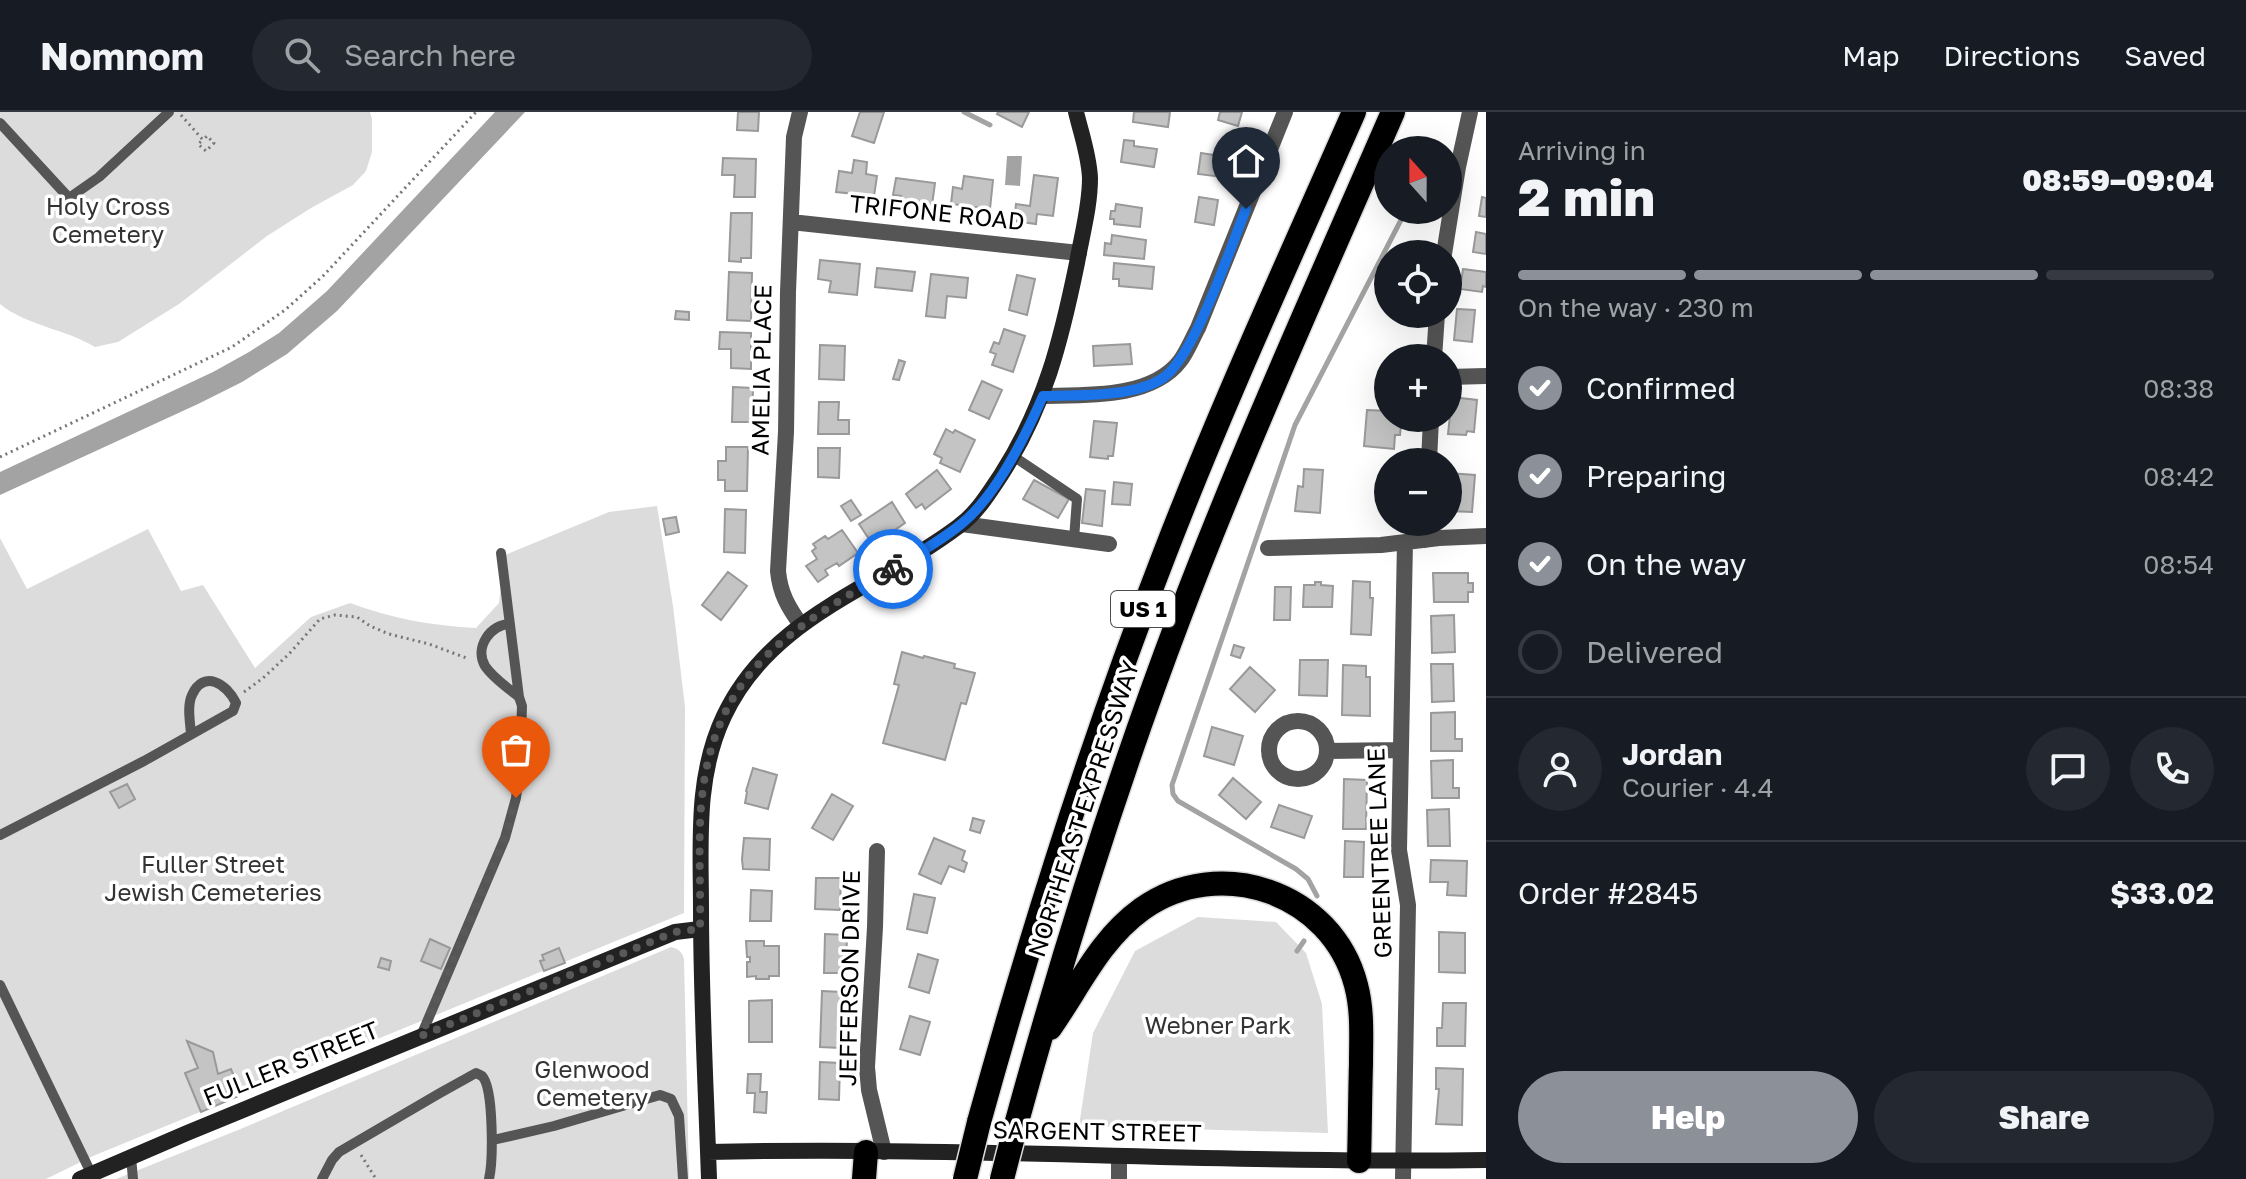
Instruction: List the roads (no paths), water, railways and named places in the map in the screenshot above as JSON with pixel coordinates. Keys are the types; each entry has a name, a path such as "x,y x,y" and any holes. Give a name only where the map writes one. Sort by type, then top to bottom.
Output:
{"highway":[{"name":"NORTHEAST EXPRESSWAY","path":"965,1179 1051,875 1127,653 1213,435 1354,112"},
{"name":"NORTHEAST EXPRESSWAY","path":"1002,1179 1039,1043 1106,825 1179,618 1262,413 1393,112"},
{"path":"1039,1043 1073,996 1093,958 1141,909 1169,893 1201,884 1236,883 1269,890 1299,905 1324,927 1343,953 1356,982 1361,1028 1359,1161"},
{"path":"864,1179 875,1152"}],"street":[{"name":"AMELIA PLACE","path":"800,112 794,137 786,432 778,571 780,589 801,625"},
{"path":"709,1179 700,929 701,809 708,761 718,730 747,676 777,644 801,625 962,524 986,498 1013,456 1043,396 1064,327 1086,223 1090,175 1076,112"},
{"path":"1043,396 1100,394 1139,388 1162,378 1180,361 1285,112"},
{"path":"1446,240 1470,112"},
{"name":"TRIFONE ROAD","path":"791,222 1079,253"},
{"path":"1462,377 1486,376"},
{"path":"962,524 1109,544"},
{"path":"1425,536 1425,540"},
{"path":"1268,548 1486,536"},
{"name":"GREENTREE LANE","path":"1403,1179 1408,902 1399,853 1405,542"},
{"path":"1327,751 1400,750"},
{"name":"JEFFERSON DRIVE","path":"875,1152 867,1067 877,851"},
{"name":"FULLER STREET","path":"86,1176 675,932 700,929"},
{"name":"SARGENT STREET","path":"708,1152 1486,1160"},
{"path":"1119,1157 1119,1179"}],"lane":[{"path":"0,123 69,198 99,177 169,112"},
{"path":"1013,456 1077,499 1074,539"},
{"path":"421,1036 505,838 516,798 522,706 501,553"},
{"path":"510,624 501,624 488,635 482,651 484,664 519,697"},
{"path":"0,835 144,761 233,711 236,703 222,683 217,681 201,685 195,690 190,704 191,734"},
{"path":"0,985 86,1176"},
{"path":"322,1179 339,1152 476,1073 482,1076 487,1086 493,1140 489,1179"},
{"path":"493,1140 660,1095 671,1099 679,1116 683,1179"},
{"path":"131,1157 133,1179"}],"waterway":[{"path":"964,112 990,125"},
{"path":"1317,896 1308,879 1296,869 1178,801 1172,785 1295,425 1399,224"},
{"path":"1297,951 1304,941"}],"park label":[{"name":"Holy Cross Cemetery","path":"108,221"},
{"name":"Fuller Street Jewish Cemeteries","path":"213,879"},
{"name":"Webner Park","path":"1218,1026"},
{"name":"Glenwood Cemetery","path":"592,1084"}]}
